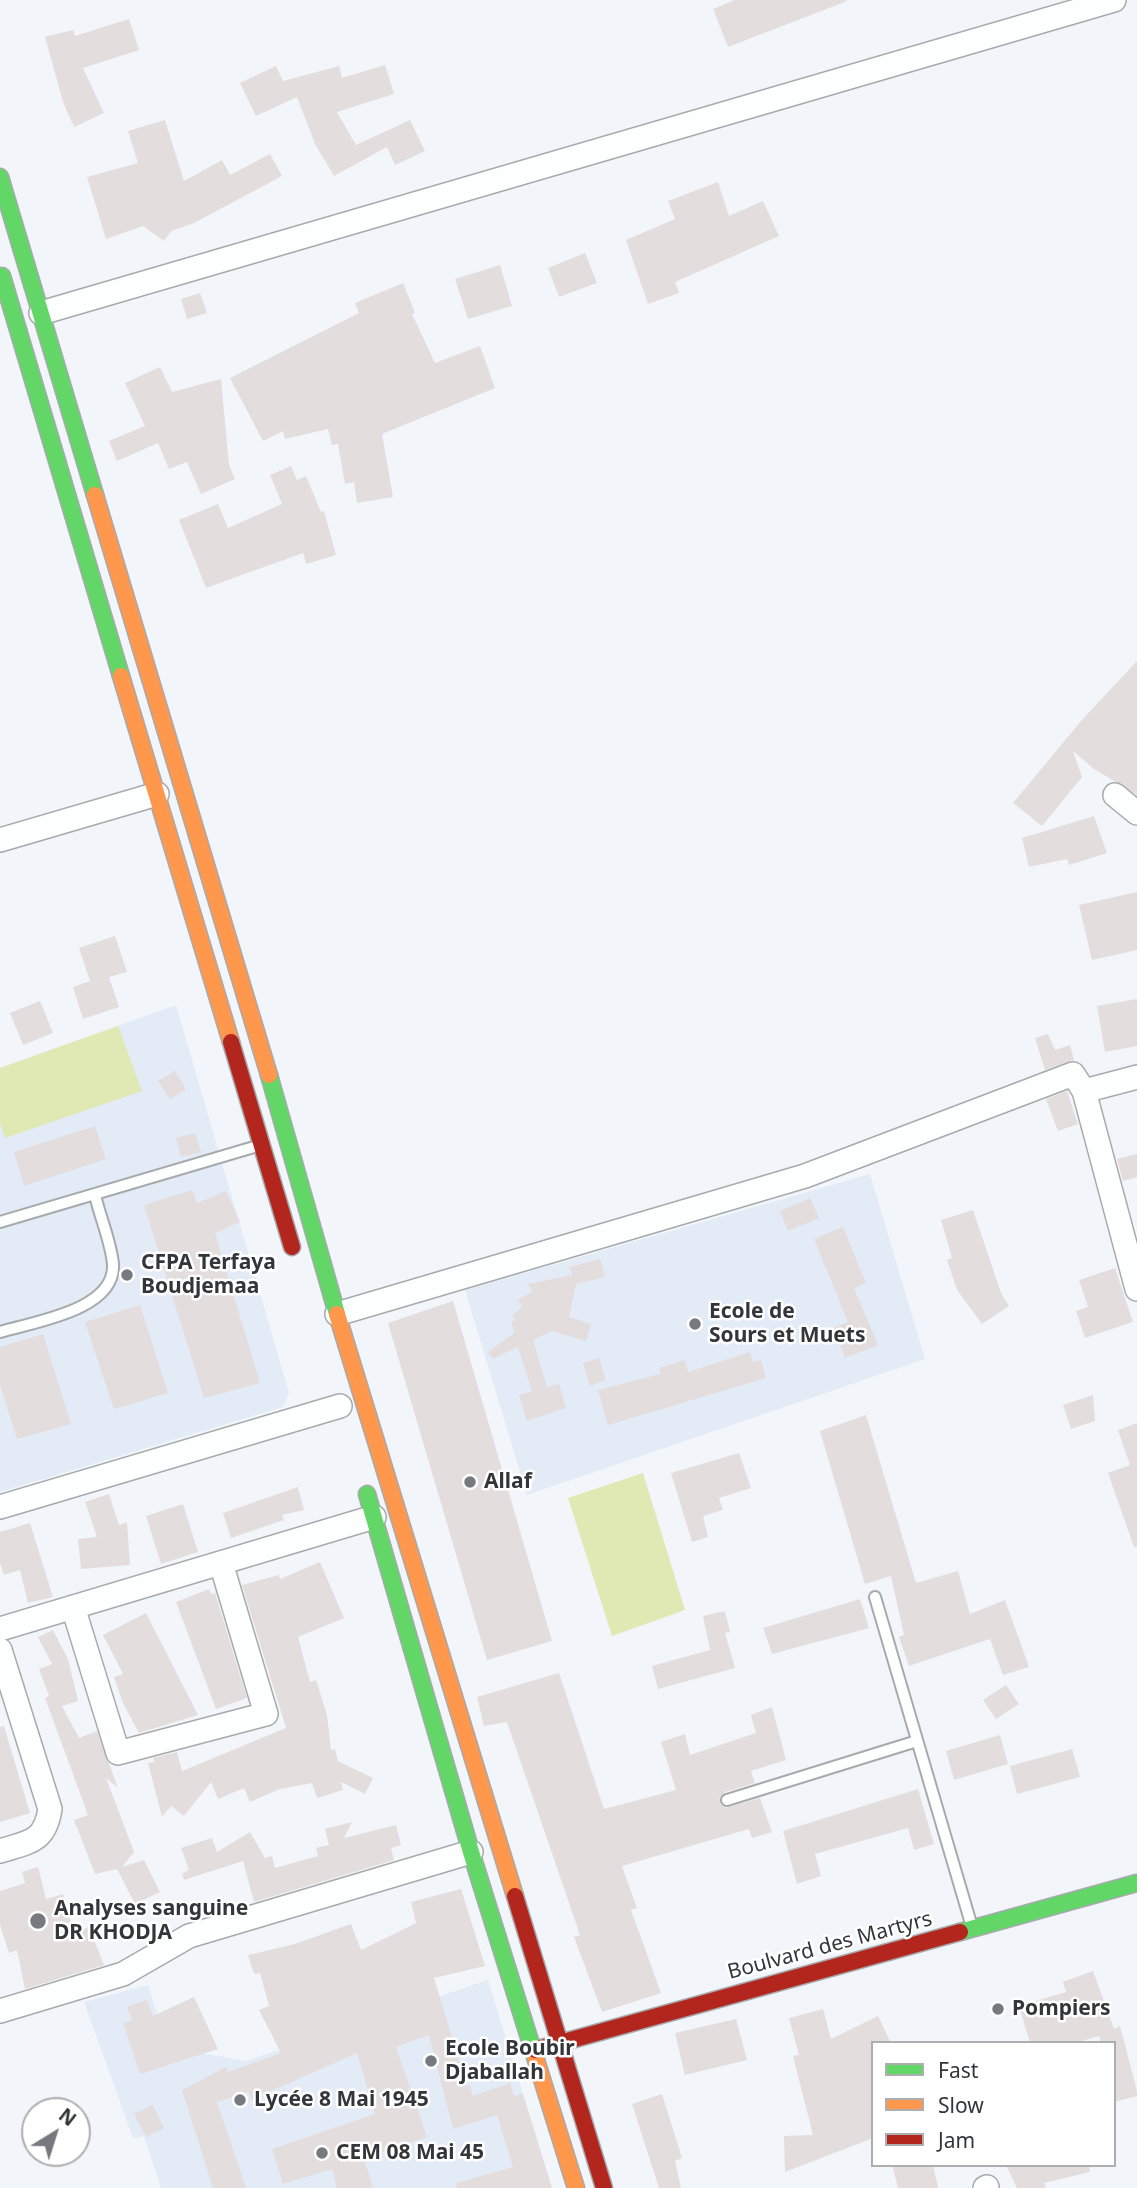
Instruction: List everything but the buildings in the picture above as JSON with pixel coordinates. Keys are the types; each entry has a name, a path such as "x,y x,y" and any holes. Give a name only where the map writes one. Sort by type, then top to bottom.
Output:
{"main road":[{"path":"0,177 289,1141 337,1314 604,2188"},
{"path":"0,270 297,1264"},
{"path":"362,1480 471,1852 576,2188"},
{"name":"Boulvard des Martyrs","path":"534,2050 1137,1883"}],"street":[{"path":"41,313 1114,0"},
{"path":"0,840 157,794"},
{"path":"1115,795 1137,813"},
{"path":"337,1314 805,1176 1073,1074 1084,1091 1137,1289"},
{"path":"1084,1091 1137,1077"},
{"path":"0,1507 340,1406"},
{"path":"0,1629 374,1517"},
{"path":"73,1607 118,1754 266,1714 221,1563"},
{"path":"0,1650 50,1809 47,1827 36,1840 0,1851"},
{"path":"0,2011 123,1975 189,1936 471,1852"}],"lane":[{"path":"0,1222 260,1145"},
{"path":"0,1332 76,1309 92,1302 104,1292 112,1280 113,1263 94,1195"},
{"path":"875,1597 972,1928"},
{"path":"727,1800 918,1741"}],"shaded area":[{"name":"CFPA Terfaya Boudjemaa","path":"176,1005 289,1393 283,1407 0,1492 0,1068"},
{"name":"Ecole de Sours et Muets","path":"870,1174 925,1359 527,1495 465,1290"},
{"path":"488,1980 552,2188 161,2188 144,2136 133,2138 84,2002 148,1985 173,2063 201,2053 246,2061"}],"green space":[{"path":"118,1026 142,1091 5,1138 0,1123 0,1068"},
{"path":"643,1473 685,1610 612,1636 568,1498"}],"traffic: fast":[{"path":"0,177 95,495"},
{"path":"2,276 121,676"},
{"path":"269,1075 337,1314"},
{"path":"367,1494 471,1852 536,2060"},
{"path":"960,1932 1137,1883"}],"traffic: slow":[{"path":"95,495 269,1075"},
{"path":"121,676 231,1042"},
{"path":"337,1314 515,1896"},
{"path":"536,2060 576,2188"}],"traffic: jam":[{"path":"231,1042 292,1247"},
{"path":"515,1896 604,2188"},
{"path":"535,2050 960,1932"}],"place":[{"name":"CFPA Terfaya Boudjemaa","path":"127,1275"},
{"name":"Ecole de Sours et Muets","path":"695,1324"},
{"name":"Allaf","path":"470,1482"},
{"name":"Analyses sanguine DR KHODJA","path":"38,1921"},
{"name":"Pompiers","path":"998,2009"},
{"name":"Ecole Boubir Djaballah","path":"431,2061"},
{"name":"Lycée 8 Mai 1945","path":"240,2100"},
{"name":"CEM 08 Mai 45","path":"322,2153"}]}
